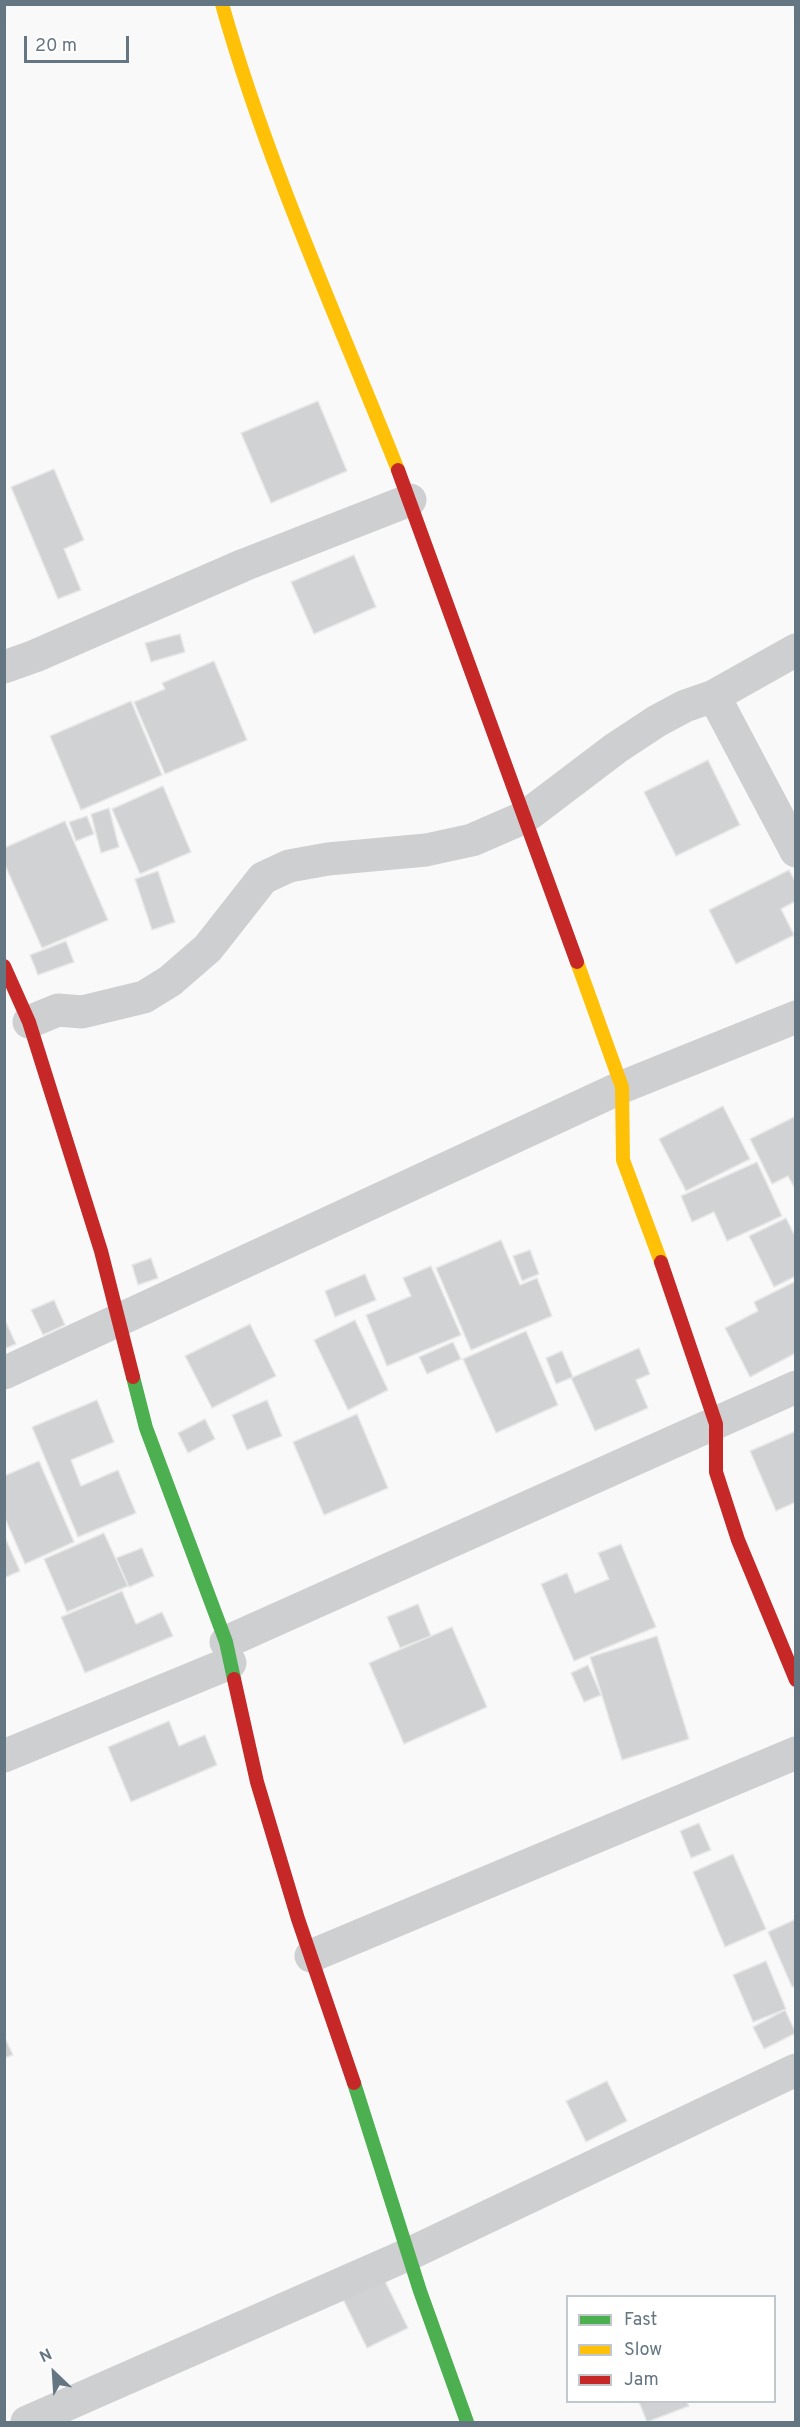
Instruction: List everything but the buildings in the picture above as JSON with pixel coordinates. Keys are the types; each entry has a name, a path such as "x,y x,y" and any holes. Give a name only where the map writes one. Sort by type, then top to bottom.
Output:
{"street":[{"path":"222,4 237,57 276,165 410,500 622,1087 623,1160 682,1320 716,1424 716,1472 738,1540 795,1680"},
{"path":"4,667 35,656 244,565 410,500"},
{"path":"29,1022 58,1010 82,1012 144,997 177,975 208,948 263,878 289,866 426,850 472,840 525,818 616,748 649,726 685,706 714,696 795,650"},
{"path":"714,696 795,851"},
{"path":"4,966 29,1022 101,1251 146,1428 228,1653 272,1835 409,2254 467,2422"},
{"path":"4,1373 622,1087 795,1017"},
{"path":"4,1756 795,1387"},
{"path":"311,1956 795,1753"},
{"path":"27,2422 409,2254 795,2070"}],"traffic: fast":[{"path":"133,1377 146,1428 226,1642 234,1679"},
{"path":"354,2083 420,2291 467,2422"}],"traffic: slow":[{"path":"222,4 240,64 281,181 398,470"},
{"path":"577,962 622,1087 623,1160 661,1262"}],"traffic: jam":[{"path":"398,470 577,962"},
{"path":"4,966 29,1022 101,1251 133,1377"},
{"path":"661,1262 716,1424 716,1472 738,1540 796,1680"},
{"path":"234,1679 257,1782 298,1919 354,2083"}]}
